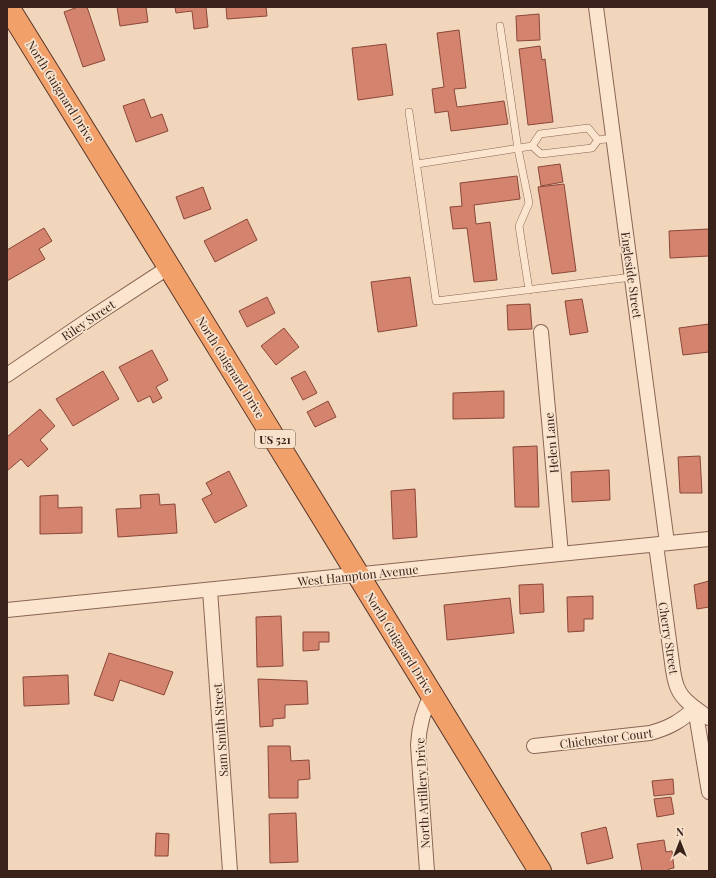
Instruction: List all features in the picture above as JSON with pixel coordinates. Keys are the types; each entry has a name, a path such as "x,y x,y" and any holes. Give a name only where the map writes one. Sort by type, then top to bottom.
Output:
{"highway":[{"name":"North Guignard Drive","path":"8,7 540,871"}],"street":[{"name":"Engleside Street","path":"596,7 632,277 662,544"},
{"name":"Riley Street","path":"7,375 169,267"},
{"name":"Helen Lane","path":"541,332 561,554"},
{"name":"West Hampton Avenue","path":"7,610 709,539"},
{"name":"Cherry Street","path":"662,544 673,670 678,689 695,708 709,718"},
{"name":"Sam Smith Street","path":"210,590 230,871"},
{"name":"North Artillery Drive","path":"427,871 418,745 419,726 426,704 432,694"},
{"name":"Chichestor Court","path":"534,746 650,733 661,730 683,720 695,708"},
{"path":"695,708 709,792"}],"lane":[{"path":"500,26 518,149 529,203 519,226 529,290"},
{"path":"409,112 436,301 632,277"},
{"path":"417,164 532,146 540,134 588,128 598,140"},
{"path":"532,146 541,154 592,148 598,140 613,138"}],"building":[{"path":"78,7 87,7 105,60 83,67 64,12"},
{"path":"117,7 146,7 148,22 120,26"},
{"path":"175,7 206,7 208,27 194,29 192,11 176,13"},
{"path":"226,7 266,7 267,16 227,19"},
{"path":"539,14 540,40 517,41 516,16"},
{"path":"459,30 466,88 454,89 457,107 504,101 508,124 451,131 448,111 435,113 432,89 444,87 437,33"},
{"path":"386,44 393,95 358,100 352,48"},
{"path":"540,46 542,60 545,59 553,122 528,125 519,49"},
{"path":"144,99 151,118 162,114 168,131 136,142 123,106"},
{"path":"560,164 563,182 541,186 538,167"},
{"path":"517,176 520,199 474,205 476,224 490,222 497,280 474,282 467,228 453,229 450,207 462,206 460,183"},
{"path":"564,184 576,271 552,274 538,187"},
{"path":"203,187 211,209 184,219 176,197"},
{"path":"247,219 257,240 215,262 204,241"},
{"path":"44,228 52,241 39,249 45,259 7,281 7,250"},
{"path":"709,229 709,256 670,258 669,231"},
{"path":"410,277 417,326 378,332 371,282"},
{"path":"267,297 275,313 247,327 239,311"},
{"path":"582,299 588,332 570,335 565,301"},
{"path":"530,304 532,329 508,330 507,305"},
{"path":"709,324 709,352 683,355 679,328"},
{"path":"284,328 299,347 276,365 261,346"},
{"path":"152,350 168,380 156,387 162,398 153,403 150,396 138,402 119,367"},
{"path":"103,371 119,399 73,426 56,399"},
{"path":"305,371 317,393 303,400 291,378"},
{"path":"504,391 504,418 453,419 453,393"},
{"path":"328,401 336,417 315,427 307,412"},
{"path":"40,409 55,426 40,440 48,449 28,467 21,459 7,471 7,437"},
{"path":"537,446 539,507 515,507 513,447"},
{"path":"700,456 702,493 680,493 678,457"},
{"path":"609,470 610,500 572,502 571,472"},
{"path":"229,471 247,506 215,523 202,499 212,494 206,483"},
{"path":"415,489 417,537 393,539 391,491"},
{"path":"159,494 160,505 175,504 177,533 118,537 116,509 141,508 140,495"},
{"path":"58,495 58,508 82,507 82,533 40,534 40,496"},
{"path":"709,581 709,607 697,609 694,585"},
{"path":"543,584 544,612 520,614 519,585"},
{"path":"593,596 593,619 584,619 584,631 568,632 567,597"},
{"path":"510,598 514,633 447,640 444,605"},
{"path":"281,616 283,666 257,667 256,617"},
{"path":"303,632 329,632 329,642 319,642 319,650 303,651"},
{"path":"109,653 173,672 164,695 120,680 113,701 94,695"},
{"path":"68,675 69,704 24,706 23,677"},
{"path":"258,679 307,681 308,704 285,705 285,718 273,719 273,726 260,727"},
{"path":"268,746 290,746 291,761 309,760 310,779 298,780 298,798 269,798"},
{"path":"673,779 674,794 654,796 652,781"},
{"path":"671,797 674,814 657,817 654,799"},
{"path":"296,813 298,862 270,863 269,814"},
{"path":"606,827 613,858 587,864 581,833"},
{"path":"156,833 169,834 168,856 155,856"},
{"path":"664,840 666,852 672,851 674,868 669,869 669,871 642,871 637,844"}]}
